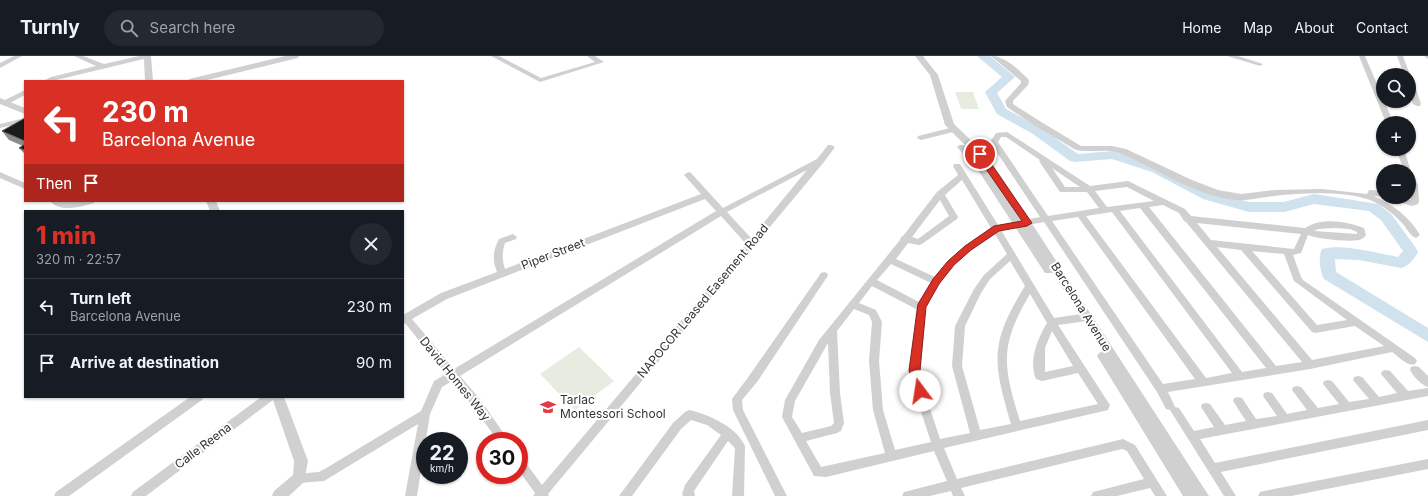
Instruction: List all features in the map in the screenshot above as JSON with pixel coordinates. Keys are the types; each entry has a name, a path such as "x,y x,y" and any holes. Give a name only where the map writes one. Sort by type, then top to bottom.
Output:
{"street":[{"path":"0,66 19,56"},
{"path":"77,56 103,66"},
{"path":"49,80 148,56 149,80"},
{"path":"196,80 295,56"},
{"path":"494,56 540,80 601,62 590,56"},
{"name":"Barcelona Avenue","path":"919,56 934,75 940,89 951,128 1023,223 1083,317 1202,496"},
{"path":"994,56 1025,80 1025,83 1009,101 1010,105 1035,122 1079,148 1086,149 1108,147 1123,151 1206,189 1230,196 1244,198 1310,190 1344,192 1369,197 1402,217 1410,225 1416,235"},
{"path":"1230,56 1260,64"},
{"path":"1362,56 1387,116"},
{"path":"1400,56 1404,68"},
{"path":"2,101 24,92"},
{"path":"2,101 24,111"},
{"path":"0,126 24,120"},
{"path":"921,138 951,128"},
{"path":"1230,496 1161,389 994,142 999,135 1007,134 1089,190 1110,209 1239,375"},
{"name":"NAPOCOR Leased Easement Road","path":"541,495 831,147"},
{"path":"1042,158 1060,189 1066,192 1128,184 1182,211 1187,219 1310,365"},
{"path":"411,496 425,414 438,384 452,374 721,212 821,160"},
{"path":"957,166 963,175 997,228 1011,255 1079,370 1105,405 1104,407 937,445 892,457 826,472 818,472 787,417 790,400 822,343 871,281 890,260 904,239 940,194 963,175"},
{"path":"0,175 24,186"},
{"path":"688,175 751,244"},
{"path":"1369,197 1372,192 1376,193"},
{"path":"904,239 919,242 954,217 940,194"},
{"name":"Piper Street","path":"404,319 444,296 707,196"},
{"path":"56,202 62,205 73,206 87,202"},
{"path":"958,496 937,445 915,378 922,307 936,282 951,263 962,253 997,228 1110,209 1165,202"},
{"path":"1143,206 1274,370"},
{"path":"1081,215 1203,382"},
{"path":"1187,219 1306,231 1316,235 1358,237 1362,235 1361,230 1355,227 1328,224 1311,228 1306,231 1298,251 1288,252 1208,244"},
{"path":"502,274 498,264 499,247 502,241 513,237"},
{"path":"1244,248 1315,329 1356,322"},
{"path":"1288,252 1297,279 1300,282 1394,348 1414,365 1428,383"},
{"path":"977,437 957,366 960,326 970,303 987,277 1011,255"},
{"path":"890,260 936,282"},
{"path":"781,496 738,410 737,399 753,379 824,275"},
{"path":"871,281 922,307"},
{"path":"1017,427 1002,378 1000,354 1004,332 1010,317 1029,286"},
{"path":"853,304 873,313 877,322 874,361 878,410 892,457"},
{"path":"1052,322 1083,317"},
{"name":"Barcelona Avenue","path":"1083,317 1191,496"},
{"name":"David Homes Way","path":"404,319 476,402 498,432"},
{"path":"1052,322 1042,340 1038,359 1040,376 1045,378 1079,370"},
{"path":"800,438 833,430 837,428 839,423 835,393 832,331"},
{"path":"1161,389 1239,375 1310,365 1394,348"},
{"path":"1386,374 1406,396"},
{"path":"1358,380 1377,401"},
{"path":"1328,384 1346,407"},
{"path":"1297,390 1316,413"},
{"path":"1192,436 1428,392"},
{"path":"1268,396 1285,419"},
{"path":"60,496 197,398"},
{"name":"Calle Reena","path":"137,496 268,398"},
{"path":"278,398 300,461 299,478"},
{"path":"1238,401 1254,425"},
{"path":"1206,406 1223,431"},
{"path":"278,496 299,478 320,477 332,471 425,414"},
{"path":"631,493 677,426 689,415 703,417 728,433 740,446 738,496"},
{"path":"1212,469 1428,425"},
{"path":"689,496 689,489 728,433"},
{"path":"740,446 753,438"},
{"path":"908,496 1123,444 1131,448 1161,496"},
{"path":"1264,496 1428,464"},
{"path":"528,476 541,495"},
{"path":"1097,496 1152,482"}],"shaded area":[{"path":"955,92 973,92 979,109 961,109"},
{"path":"579,347 614,381 575,410 540,374"}],"building":[{"path":"24,119 24,141 2,131"},
{"path":"24,145 24,150 19,148"}],"waterway":[{"path":"983,56 1009,77 991,92 1001,111 1037,131 1075,158 1113,155 1157,169 1208,196 1249,207 1284,207 1314,199 1373,207 1386,217 1411,252 1401,263 1359,255 1327,253 1329,275 1428,336"}],"place":[{"name":"Tarlac Montessori School","path":"548,407"}],"route":[{"path":"920,391 915,378 914,370 922,307 936,282 951,263 968,248 997,228 1027,223 996,175 980,154"}]}
